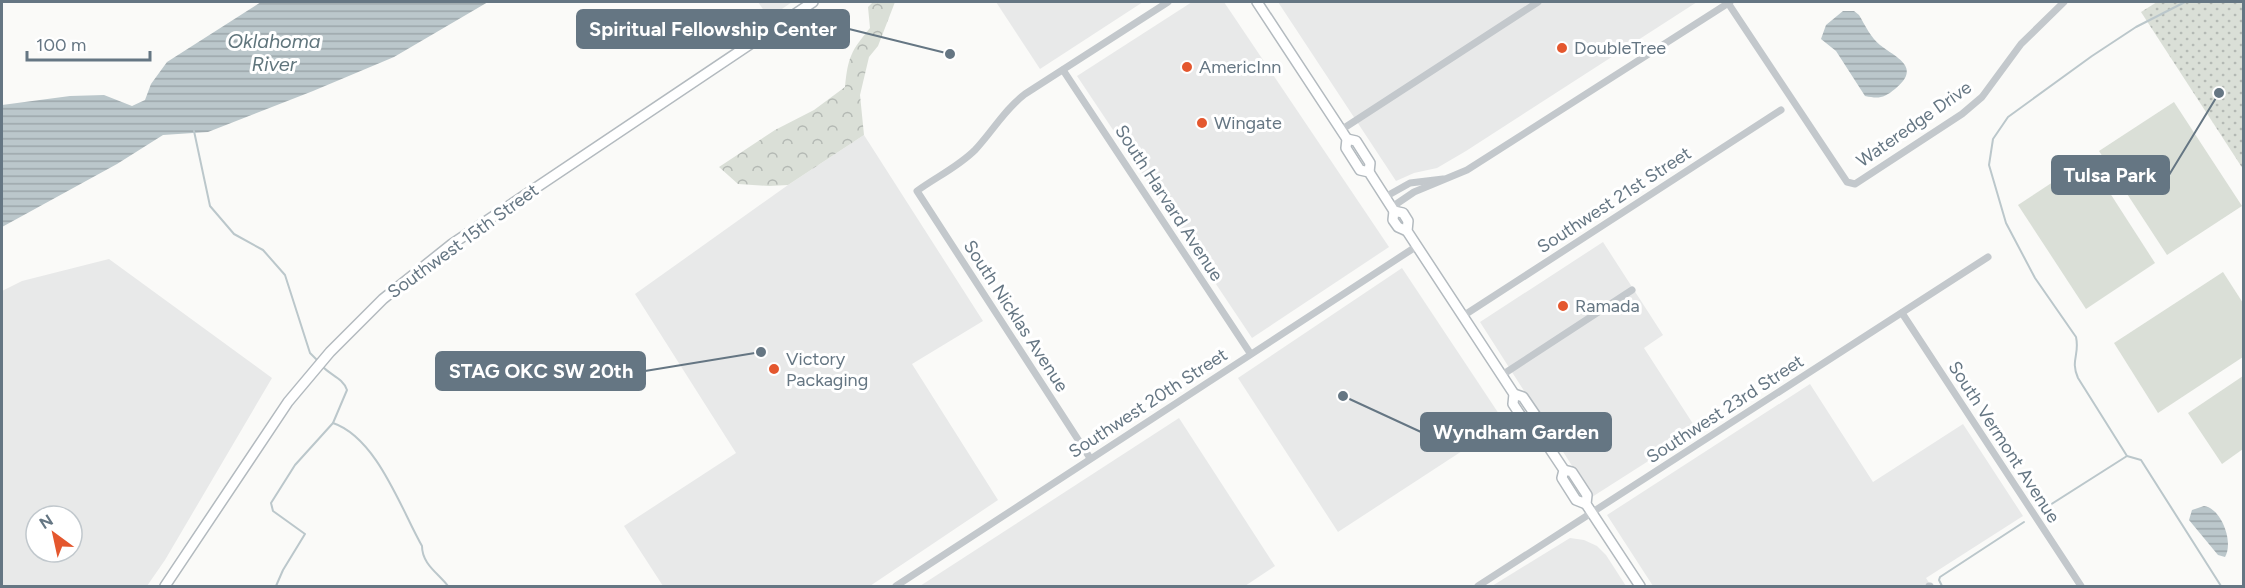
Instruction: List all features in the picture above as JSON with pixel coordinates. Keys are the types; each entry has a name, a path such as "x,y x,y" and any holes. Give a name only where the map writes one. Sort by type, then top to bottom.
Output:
{"main road":[{"name":"Southwest 15th Street","path":"165,586 288,402 330,352 383,299 452,244 813,2"},
{"path":"1257,2 1347,139 1346,148 1360,170 1369,172 1393,209 1393,220 1398,227 1407,231 1502,375 1514,394 1513,404 1527,425 1536,428 1564,470 1562,478 1576,500 1589,508 1640,586"}],"street":[{"path":"1063,70 1168,2"},
{"path":"1341,130 1538,2"},
{"name":"Wateredge Drive","path":"1393,209 1414,192 1467,170 1729,2 1847,182 1855,184 1962,114 1982,97 2021,44 2064,2"},
{"name":"South Nicklas Avenue","path":"1063,70 1015,102 959,164 917,191 1090,458"},
{"name":"South Harvard Avenue","path":"1063,70 1250,353"},
{"name":"Southwest 21st Street","path":"1463,316 1781,110"},
{"name":"Wateredge Drive","path":"1385,198 1410,183 1451,178"},
{"name":"Southwest 20th Street","path":"896,586 1417,246"},
{"name":"Southwest 23rd Street","path":"1478,586 1589,508 1988,257"},
{"path":"1502,375 1632,290"},
{"name":"South Vermont Avenue","path":"1902,313 2081,586"}],"shaded area":[{"path":"758,2 792,2 769,18"},
{"path":"996,2 1143,2 1040,69"},
{"path":"1192,2 1224,2 1389,247 1252,338 1077,76"},
{"path":"1278,2 1697,2 1466,151 1437,168 1414,173 1396,181"},
{"path":"864,135 983,321 912,364 998,500 870,586 663,586 624,526 736,453 635,294 788,185"},
{"path":"1603,242 1663,335 1644,348 1697,430 1592,497 1480,322"},
{"path":"109,259 272,378 165,560 147,586 2,586 2,291 22,281"},
{"path":"1402,268 1505,423 1338,532 1238,378"},
{"path":"1810,384 1873,482 1963,424 2023,516 1926,578 1931,586 1653,586 1607,515"},
{"path":"1179,418 1275,566 1245,586 920,586"},
{"path":"1570,538 1584,540 1597,546 1606,555 1626,586 1492,586"}],"green space":[{"path":"873,2 895,2 878,46 869,57 860,95 864,135 788,185 738,184 719,167 775,130 814,110 845,87 852,55 870,28 868,7"},
{"path":"2157,2 2243,2 2243,169 2141,12"},
{"path":"2174,102 2242,206 2167,255 2099,151"},
{"path":"2088,159 2155,263 2086,309 2018,205"},
{"path":"2223,272 2243,303 2243,357 2158,413 2114,343"},
{"path":"2243,376 2243,449 2222,464 2188,413"}],"water":[{"name":"Oklahoma River","path":"261,2 488,2 394,57 313,91 208,132 163,135 117,164 2,227 2,105 70,96 104,95 132,106 145,100 151,84 167,62"},
{"path":"1843,11 1854,11 1859,15 1874,39 1904,63 1907,75 1888,94 1881,97 1865,96 1836,51 1821,39 1826,25"},
{"path":"2204,506 2216,513 2224,527 2228,543 2225,557 2218,555 2189,520 2192,510"}],"waterway":[{"path":"2185,2 2136,27 2008,117 1993,139 1989,165 2006,223 2035,278 2076,337 2075,367 2078,378 2127,456 2141,460 2221,586"},
{"path":"2197,2 2206,2"},
{"path":"194,131 210,206 234,234 263,250 285,275 310,353 318,361"},
{"path":"276,586 305,534 273,511 271,503 295,465 333,423 347,390 343,382 322,366"},
{"path":"333,423 349,431 363,443 375,459 422,546 425,558 448,586"},
{"path":"2042,510 2127,456"},
{"path":"1942,586 1940,577 2024,522"}],"place":[{"name":"DoubleTree","path":"1562,48"},
{"name":"Spiritual Fellowship Center","path":"950,54"},
{"name":"AmericInn","path":"1187,67"},
{"name":"Tulsa Park","path":"2219,93"},
{"name":"Wingate","path":"1202,123"},
{"name":"Ramada","path":"1563,306"},
{"name":"STAG OKC SW 20th","path":"761,352"},
{"name":"Victory Packaging","path":"774,369"},
{"name":"Wyndham Garden","path":"1343,396"}]}
